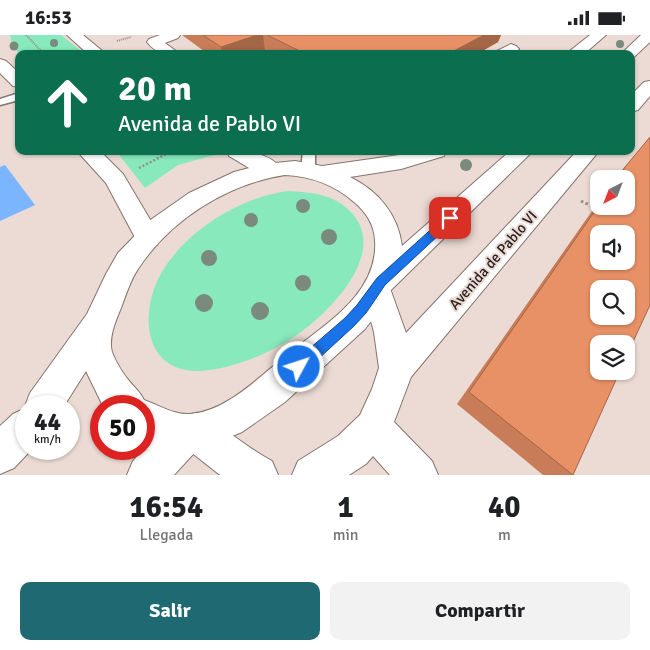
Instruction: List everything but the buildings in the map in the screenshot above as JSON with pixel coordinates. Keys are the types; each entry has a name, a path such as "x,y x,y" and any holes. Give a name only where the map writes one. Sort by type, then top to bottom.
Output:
{"main road":[{"path":"74,35 93,50"},
{"path":"166,50 154,42 174,35"},
{"path":"579,50 599,35"},
{"path":"633,50 650,35"},
{"path":"0,64 15,78"},
{"path":"635,102 650,86"},
{"path":"92,155 116,179 148,238"},
{"path":"244,155 271,170"},
{"path":"50,395 98,324 113,287 129,260 148,238 168,220 203,195 246,177 271,170 313,165 401,162 423,155"},
{"path":"147,475 190,432 247,409 273,389 343,328 362,309 379,285 519,155"},
{"name":"Avenida de Pablo VI","path":"396,368 440,321 585,155"},
{"path":"312,475 352,450 373,428 383,408 396,368 379,285 388,258 388,238 385,221 379,211 360,193 313,165"},
{"path":"98,324 96,352 107,379 117,395"},
{"path":"155,424 163,428 190,432 258,475"},
{"path":"373,428 418,475"},
{"path":"0,454 15,438"}],"lane":[{"path":"0,102 15,97"}],"path":[{"path":"26,35 40,50"},
{"path":"116,179 164,155"},
{"path":"555,188 590,205"}],"green space":[{"path":"10,35 61,35 80,50 16,50 12,44"},
{"path":"119,155 215,155 178,165 145,188"},
{"path":"287,191 306,192 333,199 349,210 355,217 363,234 362,253 355,272 343,291 311,324 294,337 270,351 251,359 231,366 200,371 180,369 166,362 156,350 150,336 149,320 150,303 155,286 163,270 187,241 217,218 251,201"}],"water":[{"path":"5,165 35,205 0,221 0,167"}],"route":[{"path":"299,367 350,322 362,309 381,282 450,218"}]}
